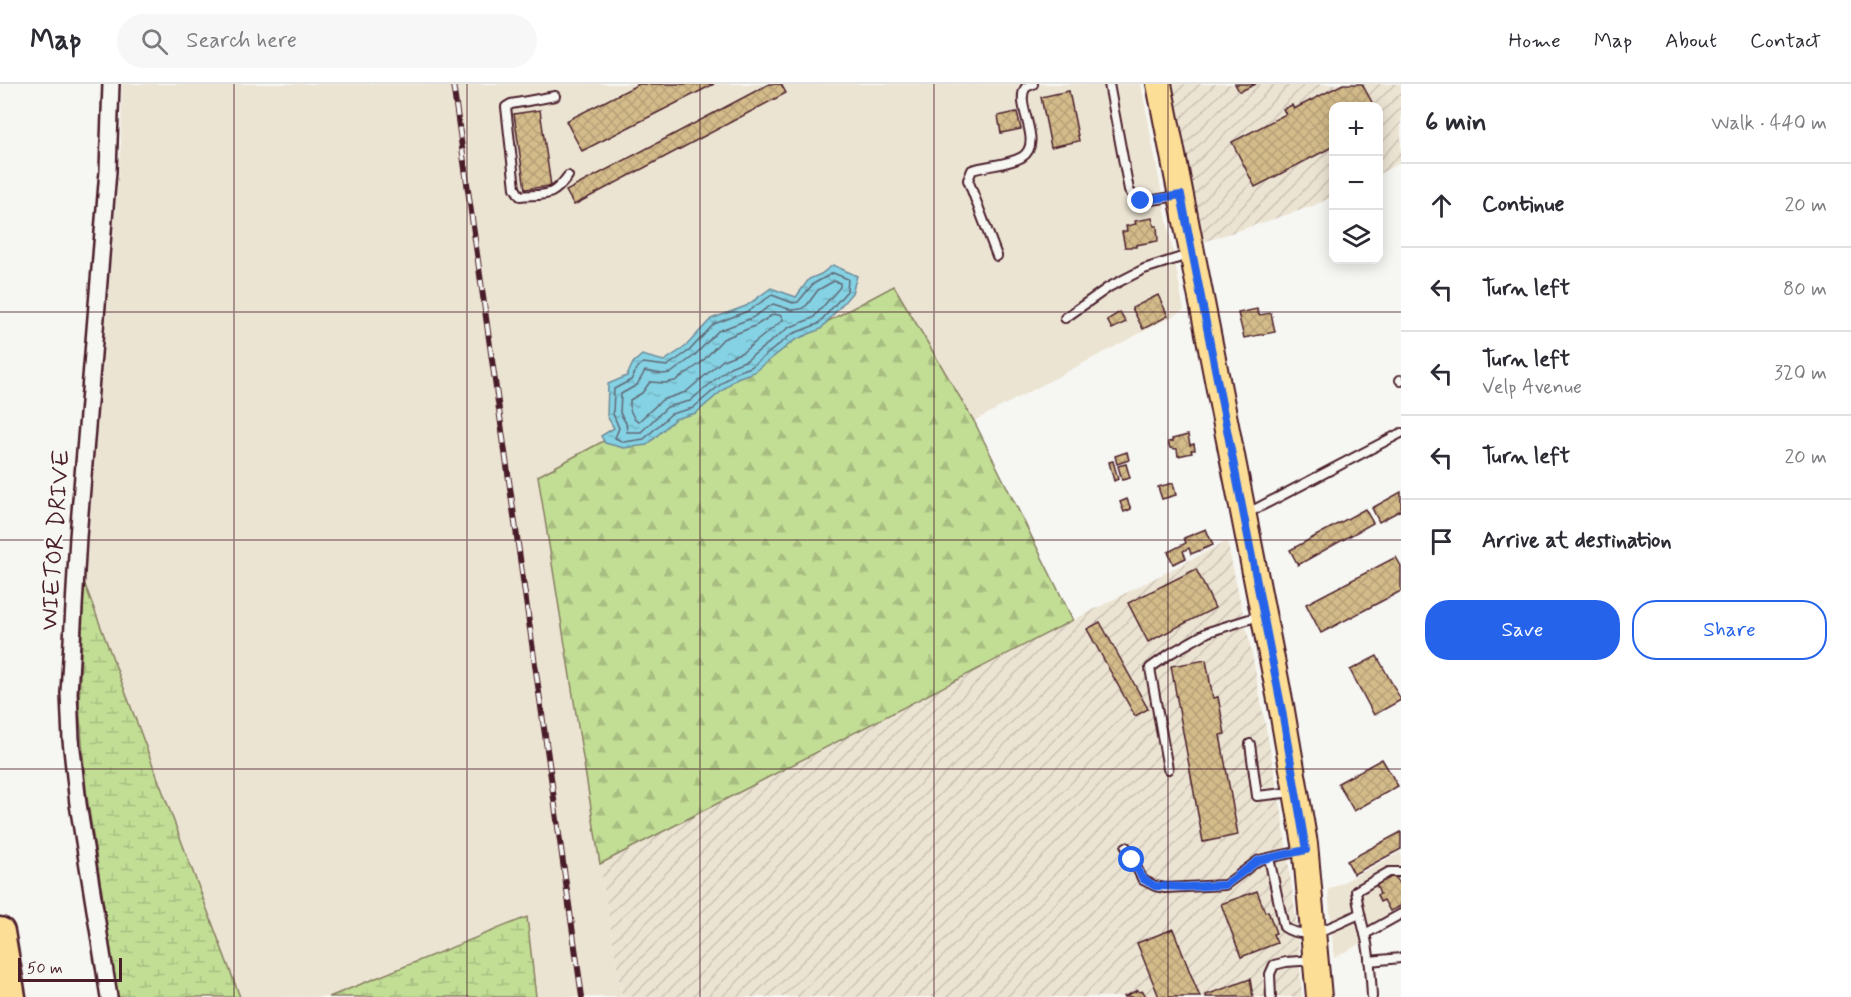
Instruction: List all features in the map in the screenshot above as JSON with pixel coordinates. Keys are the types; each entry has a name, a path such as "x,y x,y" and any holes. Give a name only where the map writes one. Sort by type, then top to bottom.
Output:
{"highway":[{"path":"0,932 10,997"}],"main road":[{"path":"1159,84 1296,792 1306,850 1319,997"}],"street":[{"name":"WIETOR DRIVE","path":"109,997 78,804 69,693 78,537 108,171 111,84"}],"lane":[{"path":"997,256 970,187 969,173 972,170 1015,160 1028,150 1031,139 1023,90 1033,84"},
{"path":"1109,84 1132,196 1141,201 1181,195"},
{"path":"555,96 511,104 506,107 515,188 520,196 551,193 559,188 568,176"},
{"path":"1065,318 1118,282 1144,269 1192,253"},
{"path":"1244,516 1401,433"},
{"path":"1168,769 1150,668 1171,653 1209,632 1263,615"},
{"path":"1250,744 1257,796 1296,792"},
{"path":"1126,847 1143,879 1155,886 1165,888 1225,885 1259,860 1306,850"},
{"path":"1269,858 1284,927 1290,931 1313,933 1359,914"},
{"path":"1372,997 1370,962 1356,891 1389,872 1401,872"},
{"path":"1365,934 1401,914"},
{"path":"1370,962 1401,958"},
{"path":"1271,997 1270,974 1274,965 1316,960"}],"shaded area":[{"path":"122,84 1141,84 1184,310 974,421 894,286 538,476 622,997 536,997 527,917 329,997 240,997 84,582 121,142"},
{"path":"1159,84 1401,84 1401,162 1383,172 1383,102 1329,102 1329,198 1313,206 1191,246"},
{"path":"1227,541 1252,654 1281,807 1297,926 1302,997 622,997 600,864"},
{"path":"1401,852 1401,921 1334,958 1328,890"}],"green space":[{"path":"894,286 974,421 1073,620 600,864 538,476"},
{"path":"84,582 240,997 118,997 86,790 79,706"},
{"path":"527,917 536,997 329,997"}],"water":[{"path":"833,265 857,276 852,293 821,329 795,340 754,372 737,378 696,413 675,419 647,445 624,448 605,443 601,436 614,428 607,416 608,384 627,376 633,363 642,355 664,361 685,347 711,319 746,306 771,288 796,297 809,279"}],"building":[{"path":"639,84 714,84 582,151 566,121"},
{"path":"769,84 781,84 786,93 574,205 566,191"},
{"path":"1235,84 1256,84 1239,91"},
{"path":"1343,84 1362,84 1372,102 1329,102 1329,149 1255,187 1232,142 1286,114 1283,109 1292,105 1294,109"},
{"path":"1069,91 1079,141 1051,147 1041,97"},
{"path":"540,110 551,186 525,189 514,114"},
{"path":"1017,112 1021,129 1001,133 998,116"},
{"path":"1152,218 1154,226 1157,226 1158,241 1136,245 1136,247 1125,247 1122,232 1127,231 1126,226 1136,224 1135,221"},
{"path":"1158,295 1168,316 1143,329 1132,308"},
{"path":"1257,309 1259,315 1271,313 1275,332 1244,338 1238,313"},
{"path":"1120,312 1126,322 1112,329 1107,320"},
{"path":"1188,435 1190,445 1194,444 1195,450 1191,450 1192,453 1178,456 1177,449 1170,448 1168,442"},
{"path":"1127,452 1129,460 1117,464 1115,456"},
{"path":"1113,461 1118,479 1114,481 1109,462"},
{"path":"1126,464 1130,478 1122,480 1118,466"},
{"path":"1173,483 1176,495 1162,499 1158,487"},
{"path":"1401,492 1401,510 1379,522 1372,508"},
{"path":"1127,499 1131,509 1124,512 1120,502"},
{"path":"1365,509 1373,523 1298,565 1290,550"},
{"path":"1206,529 1213,545 1191,554 1189,548 1183,551 1186,558 1173,564 1168,552 1186,543 1184,538"},
{"path":"1396,557 1401,566 1401,591 1321,633 1306,604"},
{"path":"1196,569 1215,608 1148,642 1128,603"},
{"path":"1100,622 1148,709 1135,716 1087,629"},
{"path":"1377,656 1401,700 1374,715 1350,670"},
{"path":"1206,660 1213,698 1218,697 1225,734 1220,735 1238,835 1203,842 1171,666"},
{"path":"1382,759 1398,786 1354,811 1338,783"},
{"path":"1401,832 1401,849 1354,874 1347,861"},
{"path":"1395,875 1401,888 1401,906 1390,911 1384,900 1380,902 1376,884"},
{"path":"1257,891 1265,912 1268,911 1277,943 1241,957 1221,904"},
{"path":"1173,929 1200,997 1159,997 1137,943"},
{"path":"1250,979 1253,997 1206,997 1206,995"},
{"path":"1138,990 1143,991 1146,997 1123,997"}],"railway":[{"path":"453,84 582,997"}],"route":[{"path":"1132,860 1143,879 1155,886 1165,888 1225,885 1259,860 1306,850 1281,705 1181,195 1141,201"}]}
